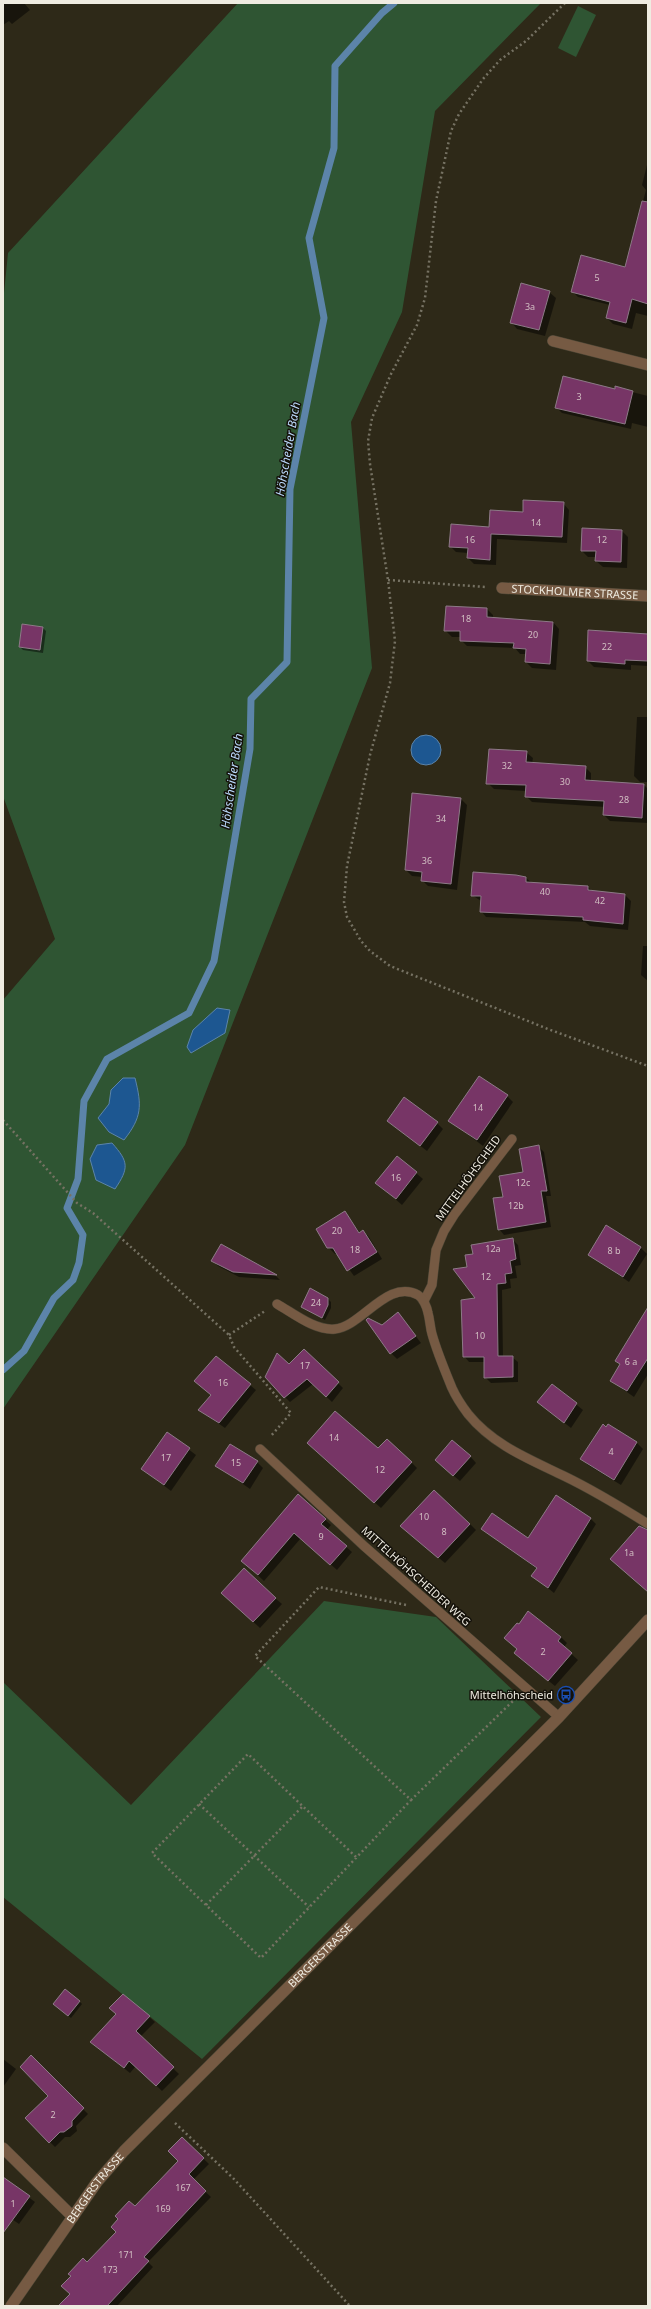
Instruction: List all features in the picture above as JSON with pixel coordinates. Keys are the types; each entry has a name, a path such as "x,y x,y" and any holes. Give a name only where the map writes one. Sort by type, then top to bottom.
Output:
{"street":[{"path":"553,341 648,365"},
{"name":"STOCKHOLMER STRASSE","path":"502,588 648,596"},
{"name":"BERGERSTRASSE","path":"11,2306 109,2168 163,2111 559,1717 648,1620"},
{"path":"3,2148 73,2217"}],"lane":[{"name":"MITTELHÖHSCHEID","path":"424,1301 432,1284 436,1250 444,1231 454,1215 512,1138"},
{"path":"277,1304 314,1324 335,1329 345,1326 383,1299 396,1293 409,1292 418,1295 424,1301 432,1335 452,1387 461,1404 477,1424 490,1436 519,1454 570,1480 648,1524"},
{"name":"MITTELHÖHSCHEIDER WEG","path":"260,1450 525,1689 559,1717"}],"path":[{"path":"565,3 526,41 500,60 483,79 459,114 451,131 436,201 425,298 412,336 380,397 372,418 368,441 388,580 395,641 390,683 370,755 344,888 347,917 353,929 370,951 390,966 540,1026 648,1066"},
{"path":"388,580 502,588"},
{"path":"3,1120 77,1203 93,1213 228,1335 234,1347 291,1413 260,1450"},
{"path":"228,1335 277,1304"},
{"path":"409,1606 319,1587 255,1656 411,1800"},
{"path":"356,1857 248,1754 152,1853 261,1958 411,1800 525,1689"},
{"path":"199,1804 309,1907"},
{"path":"206,1905 303,1806"},
{"path":"163,2111 233,2178 350,2306"}],"green space":[{"path":"238,3 541,3 435,111 402,312 351,422 372,668 185,1145 3,1409 3,1000 55,939 3,796 3,303 8,253"},
{"path":"578,6 596,15 576,57 558,48"},
{"path":"324,1601 436,1617 541,1717 202,2059 3,1897 3,1682 131,1805"}],"water":[{"path":"426,735 432,736 440,744 440,756 432,764 426,765 420,764 412,756 411,750 412,744 420,736"},
{"path":"217,1008 230,1010 225,1033 191,1053 187,1047 193,1030"},
{"path":"123,1078 135,1078 139,1096 139,1111 137,1118 124,1140 109,1132 98,1118 109,1104 111,1090"},
{"path":"112,1143 122,1155 125,1165 123,1176 115,1189 96,1180 90,1159 97,1145"}],"building":[{"path":"642,201 648,202 648,304 632,299 626,323 606,318 610,302 571,292 581,255 625,267"},
{"path":"521,283 550,291 539,330 510,323"},
{"path":"563,376 615,389 615,386 633,391 625,424 555,408"},
{"path":"523,500 564,502 562,537 491,534 490,560 467,558 468,548 449,547 451,524 489,527 490,510 523,512"},
{"path":"582,528 622,530 621,562 595,561 596,551 581,551"},
{"path":"446,606 487,608 487,617 553,622 550,664 525,662 526,649 513,648 514,643 460,641 460,631 444,631"},
{"path":"22,624 43,627 40,650 19,647"},
{"path":"588,630 648,634 648,661 625,660 625,664 587,661"},
{"path":"489,749 527,751 526,762 586,766 585,780 644,784 642,818 603,815 604,801 525,797 526,785 486,784"},
{"path":"412,793 461,798 451,884 421,881 422,872 405,870"},
{"path":"473,872 516,875 526,877 526,882 588,886 588,890 625,894 623,924 583,920 583,917 480,912 481,896 471,896"},
{"path":"479,1076 508,1095 477,1140 448,1121"},
{"path":"404,1097 438,1122 420,1146 387,1121"},
{"path":"539,1145 547,1191 541,1191 546,1222 498,1230 493,1198 503,1197 499,1176 523,1172 519,1149"},
{"path":"397,1156 417,1172 396,1199 375,1183"},
{"path":"345,1211 359,1233 363,1230 377,1252 347,1271 333,1248 327,1248 316,1229"},
{"path":"606,1225 641,1247 623,1277 588,1255"},
{"path":"513,1238 516,1259 510,1261 512,1273 505,1274 506,1283 497,1284 498,1356 513,1356 513,1377 484,1378 484,1357 463,1357 461,1300 475,1298 453,1269 467,1267 465,1255 473,1254 471,1245"},
{"path":"221,1244 277,1275 233,1272 211,1261"},
{"path":"310,1288 328,1298 328,1305 322,1318 301,1307"},
{"path":"648,1307 648,1358 627,1391 610,1381 620,1364 615,1361"},
{"path":"398,1312 416,1336 390,1354 366,1320 368,1318 382,1325"},
{"path":"304,1349 339,1382 326,1397 307,1379 284,1398 265,1377 277,1353 289,1364"},
{"path":"216,1356 251,1384 219,1423 198,1410 211,1395 194,1381"},
{"path":"552,1384 577,1403 564,1423 537,1402"},
{"path":"335,1411 378,1448 387,1439 412,1462 374,1503 307,1443"},
{"path":"603,1424 606,1427 608,1424 637,1442 614,1480 580,1459"},
{"path":"167,1432 190,1448 164,1485 141,1469"},
{"path":"452,1440 471,1456 453,1476 435,1460"},
{"path":"230,1444 258,1461 243,1483 215,1466"},
{"path":"434,1490 470,1524 438,1558 400,1526"},
{"path":"298,1494 326,1519 321,1524 347,1546 330,1565 294,1533 258,1575 241,1561"},
{"path":"556,1495 591,1518 548,1588 531,1576 537,1568 481,1529 492,1513 528,1538"},
{"path":"639,1526 648,1530 648,1592 610,1559"},
{"path":"244,1568 276,1598 253,1622 221,1593"},
{"path":"528,1611 561,1637 558,1641 572,1653 548,1681 514,1653 517,1649 504,1638 517,1623 519,1624"},
{"path":"65,1989 80,2001 68,2016 53,2004"},
{"path":"123,1994 150,2016 136,2031 174,2067 156,2086 129,2061 124,2068 90,2042 116,2014 109,2008"},
{"path":"31,2055 84,2108 72,2121 72,2126 64,2132 60,2132 49,2143 25,2118 48,2096 20,2067"},
{"path":"182,2137 204,2158 189,2174 206,2191 144,2257 149,2261 107,2306 58,2306 70,2294 61,2286 71,2276 68,2274 83,2258 87,2262 116,2232 111,2227 118,2219 115,2216 129,2201 135,2206 178,2161 168,2151"},
{"path":"3,2177 30,2196 3,2233"}],"waterway":[{"name":"Höhscheider Bach","path":"3,1370 24,1351 54,1298 73,1280 79,1263 83,1235 67,1208 78,1179 84,1101 107,1059 189,1013 214,961 250,749 251,699 287,662 290,489 324,318 309,238 334,148 335,66 382,13 394,3"}],"place":[{"name":"Mittelhöhscheid","path":"566,1695"}]}
